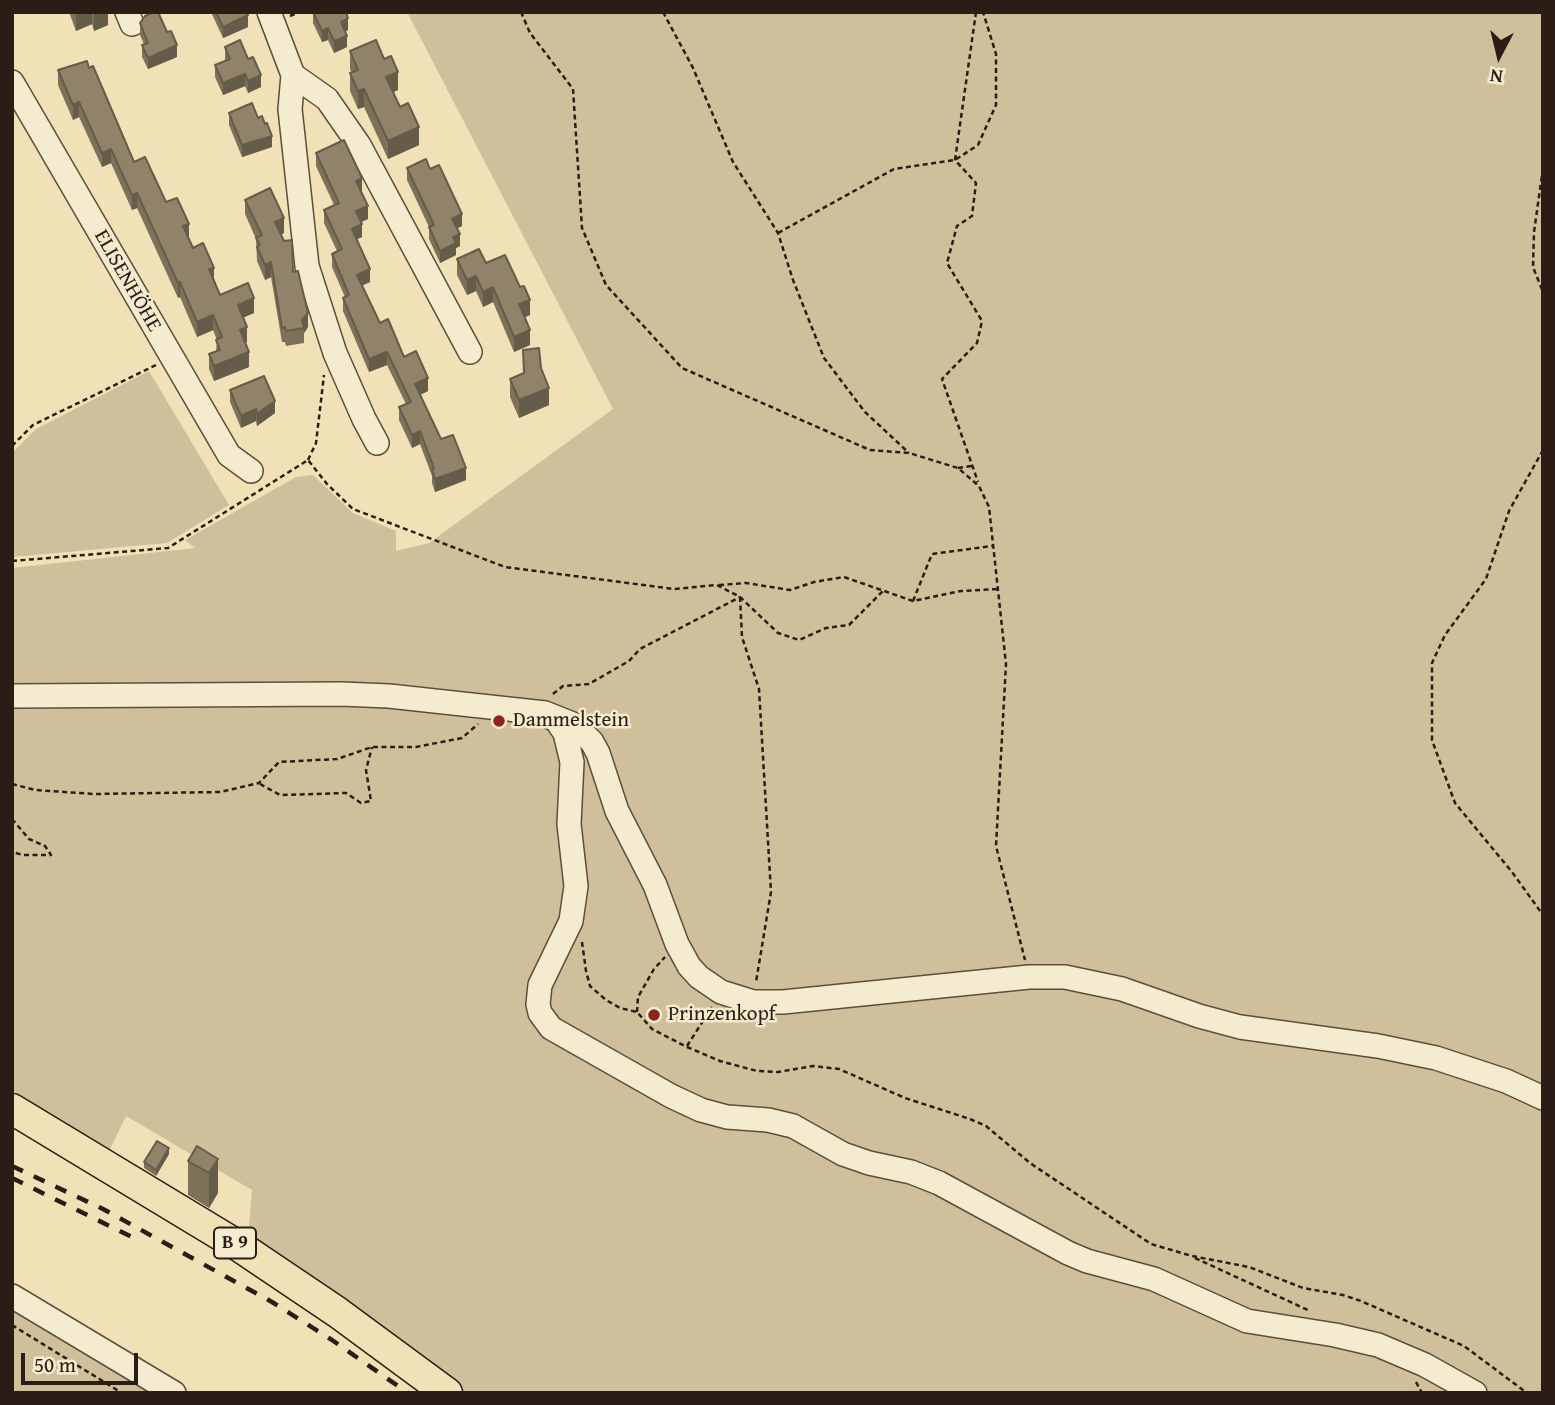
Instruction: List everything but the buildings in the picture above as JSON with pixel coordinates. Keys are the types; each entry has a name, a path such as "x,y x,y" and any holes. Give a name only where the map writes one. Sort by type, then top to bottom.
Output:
{"main road":[{"name":"B 9","path":"12,1109 242,1248 337,1312 447,1393"}],"street":[{"path":"269,12 293,75 290,109 307,266 335,353 377,443"},
{"path":"293,75 327,99 359,145 470,352"},
{"name":"ELISENHÖHE","path":"12,82 229,455 251,471"},
{"path":"12,696 341,694 388,696 538,712 576,725 592,742 617,811 655,885 677,944 689,966 699,977 721,992 753,1002 800,1001 1029,977 1065,977 1122,989 1209,1020 1240,1027 1378,1046 1436,1058 1506,1081 1543,1098"},
{"path":"538,712 557,721 565,733 572,762 569,824 576,886 571,921 540,985 538,1004 540,1013 551,1028 671,1096 713,1114 744,1119 768,1119 793,1126 843,1154 911,1172 939,1183 1087,1261 1154,1279 1247,1321 1378,1345 1456,1380 1475,1393"},
{"path":"12,1296 174,1393"}],"path":[{"path":"521,12 530,33 573,89 582,228 606,285 682,368 870,450 909,453 958,468 979,485"},
{"path":"663,12 693,68 733,162 778,233 793,281 824,358 864,412 909,453"},
{"path":"955,160 976,12"},
{"path":"778,233 894,169 955,160 978,145 996,105 996,54 984,12"},
{"path":"955,160 976,183 972,216 957,226 947,263 982,321 977,342 942,380 989,507 1006,664 996,846 1029,977"},
{"path":"1543,168 1534,232 1533,267 1543,292"},
{"path":"12,561 168,548 308,460 316,443 323,377 335,353"},
{"path":"12,446 33,425 171,357"},
{"path":"1543,450 1509,511 1486,579 1445,635 1432,663 1432,740 1455,803 1512,872 1543,915"},
{"path":"308,460 327,484 353,509 505,567 674,589 746,583 790,590 814,582 844,577 913,601 961,591 999,589"},
{"path":"958,468 972,466"},
{"path":"913,601 932,554 992,546"},
{"path":"717,585 740,597 778,633 799,640 826,628 849,625 884,590"},
{"path":"538,712 564,686 589,684 629,660 640,649 740,597"},
{"path":"740,597 742,637 759,688 771,892 753,1002"},
{"path":"12,784 35,790 94,794 220,792 259,783 279,762 337,759 372,747 416,747 462,738 481,722"},
{"path":"259,783 280,795 346,793 361,803 371,801 366,769 372,747"},
{"path":"12,819 29,839 45,846 51,855 23,855 12,852"},
{"path":"571,921 578,929 583,945 590,986 606,1000 620,1008 637,1012 652,1028 687,1047 720,1062 757,1071 778,1072 813,1066 839,1069 905,1098 970,1119 996,1133 1030,1163 1151,1244 1192,1256 1240,1264 1303,1288 1361,1301 1464,1346 1527,1393"},
{"path":"637,1012 638,997 654,969 677,944"},
{"path":"687,1047 721,992"},
{"path":"12,1325 122,1393"}],"shaded area":[{"path":"407,12 1543,12 1543,1393 460,1393 248,1238 252,1190 126,1116 109,1151 12,1090 12,568 195,548 185,540 296,477 313,475 353,513 396,531 396,551 429,543 613,409"},
{"path":"149,371 229,505 167,543 12,557 12,453 36,429"},
{"path":"12,1304 160,1393 12,1393"}],"railway":[{"path":"12,1166 103,1209 272,1302 408,1393"},
{"path":"12,1178 138,1240"}],"place":[{"name":"Dammelstein","path":"499,721"},
{"name":"Prinzenkopf","path":"654,1015"}]}
